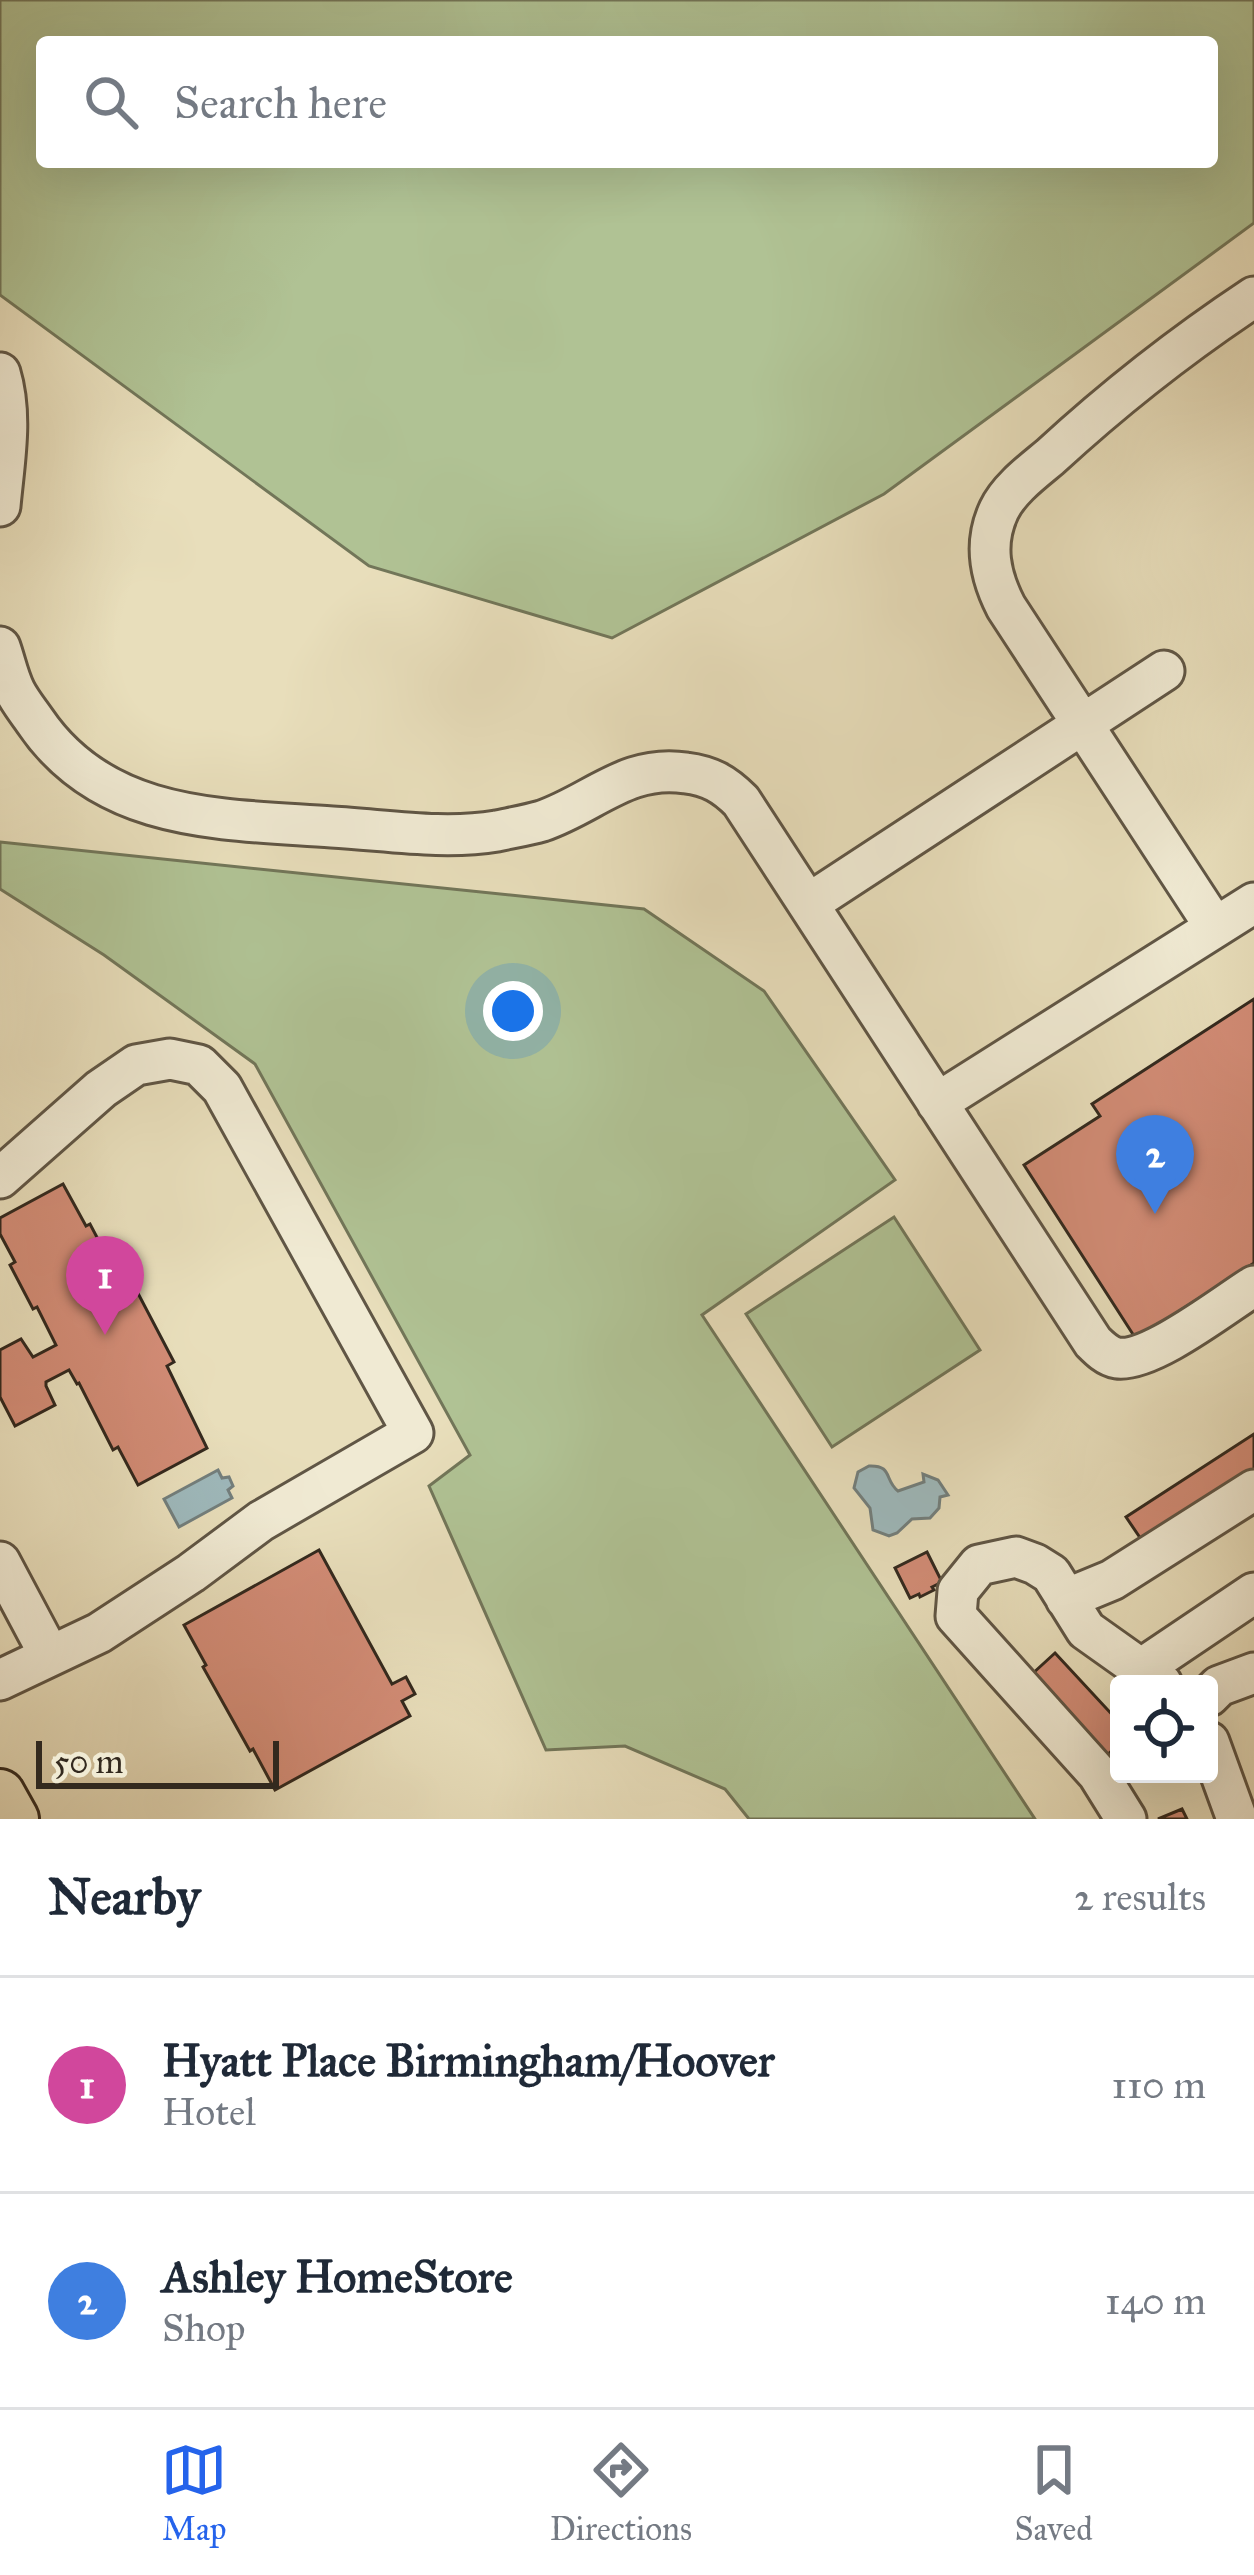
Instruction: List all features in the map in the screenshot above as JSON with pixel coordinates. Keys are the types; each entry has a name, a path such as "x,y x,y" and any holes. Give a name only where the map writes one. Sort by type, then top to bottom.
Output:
{"main road":[{"path":"0,1794 14,1819"}],"street":[{"path":"1215,927 995,586 990,545 1002,504 1019,484 1073,435 1254,297"},
{"path":"0,373 7,418 0,506"},
{"path":"0,647 15,692 68,761 106,788 159,809 209,818 446,835 495,831 542,820 644,772 668,770 723,783 741,801 1104,1353 1132,1358 1152,1352 1254,1286"},
{"path":"808,904 1164,671"},
{"path":"937,1103 1254,903"},
{"path":"0,1178 101,1089 136,1065 170,1059 199,1065 222,1088 413,1433 261,1521 99,1633 0,1680"},
{"path":"1066,1599 1112,1580 1254,1490"},
{"path":"1122,1795 956,1616 958,1591 979,1564 1016,1557 1035,1564 1051,1574 1086,1630 1148,1675"},
{"path":"0,1562 50,1656"},
{"path":"1153,1675 1254,1593"},
{"path":"1218,1687 1254,1673"},
{"path":"1218,1767 1237,1819"}],"green space":[{"path":"0,0 1254,0 1254,223 884,494 612,638 369,566 0,295"},
{"path":"0,842 644,909 764,991 895,1180 702,1315 1035,1819 749,1819 725,1789 625,1746 546,1750 429,1486 470,1455 255,1064 104,955 0,889"},
{"path":"894,1217 980,1350 832,1447 746,1314"}],"water":[{"path":"869,1466 885,1471 898,1491 924,1482 923,1474 938,1480 948,1495 940,1497 939,1508 930,1518 912,1519 889,1536 873,1530 870,1508 854,1488 858,1472"},
{"path":"218,1470 222,1478 229,1477 232,1498 179,1527 164,1499"}],"building":[{"path":"1254,999 1254,1263 1136,1339 1024,1165 1100,1116 1092,1104"},
{"path":"63,1184 111,1264 120,1259 174,1362 167,1366 207,1448 138,1485 69,1370 46,1382 55,1405 15,1426 0,1397 0,1350 21,1339 33,1357 56,1345 10,1265 15,1262 0,1234 0,1218"},
{"path":"1254,1434 1254,1475 1145,1545 1126,1517"},
{"path":"319,1550 392,1684 406,1677 415,1694 402,1701 410,1716 275,1790 203,1667 184,1625"},
{"path":"927,1552 942,1582 910,1598 895,1568"},
{"path":"1055,1653 1110,1712 1110,1752 1106,1756 1031,1675"},
{"path":"1182,1809 1187,1819 1158,1819"}],"place":[{"name":"Ashley HomeStore","path":"1155,1214"},
{"name":"Hyatt Place Birmingham/Hoover","path":"105,1335"}]}
